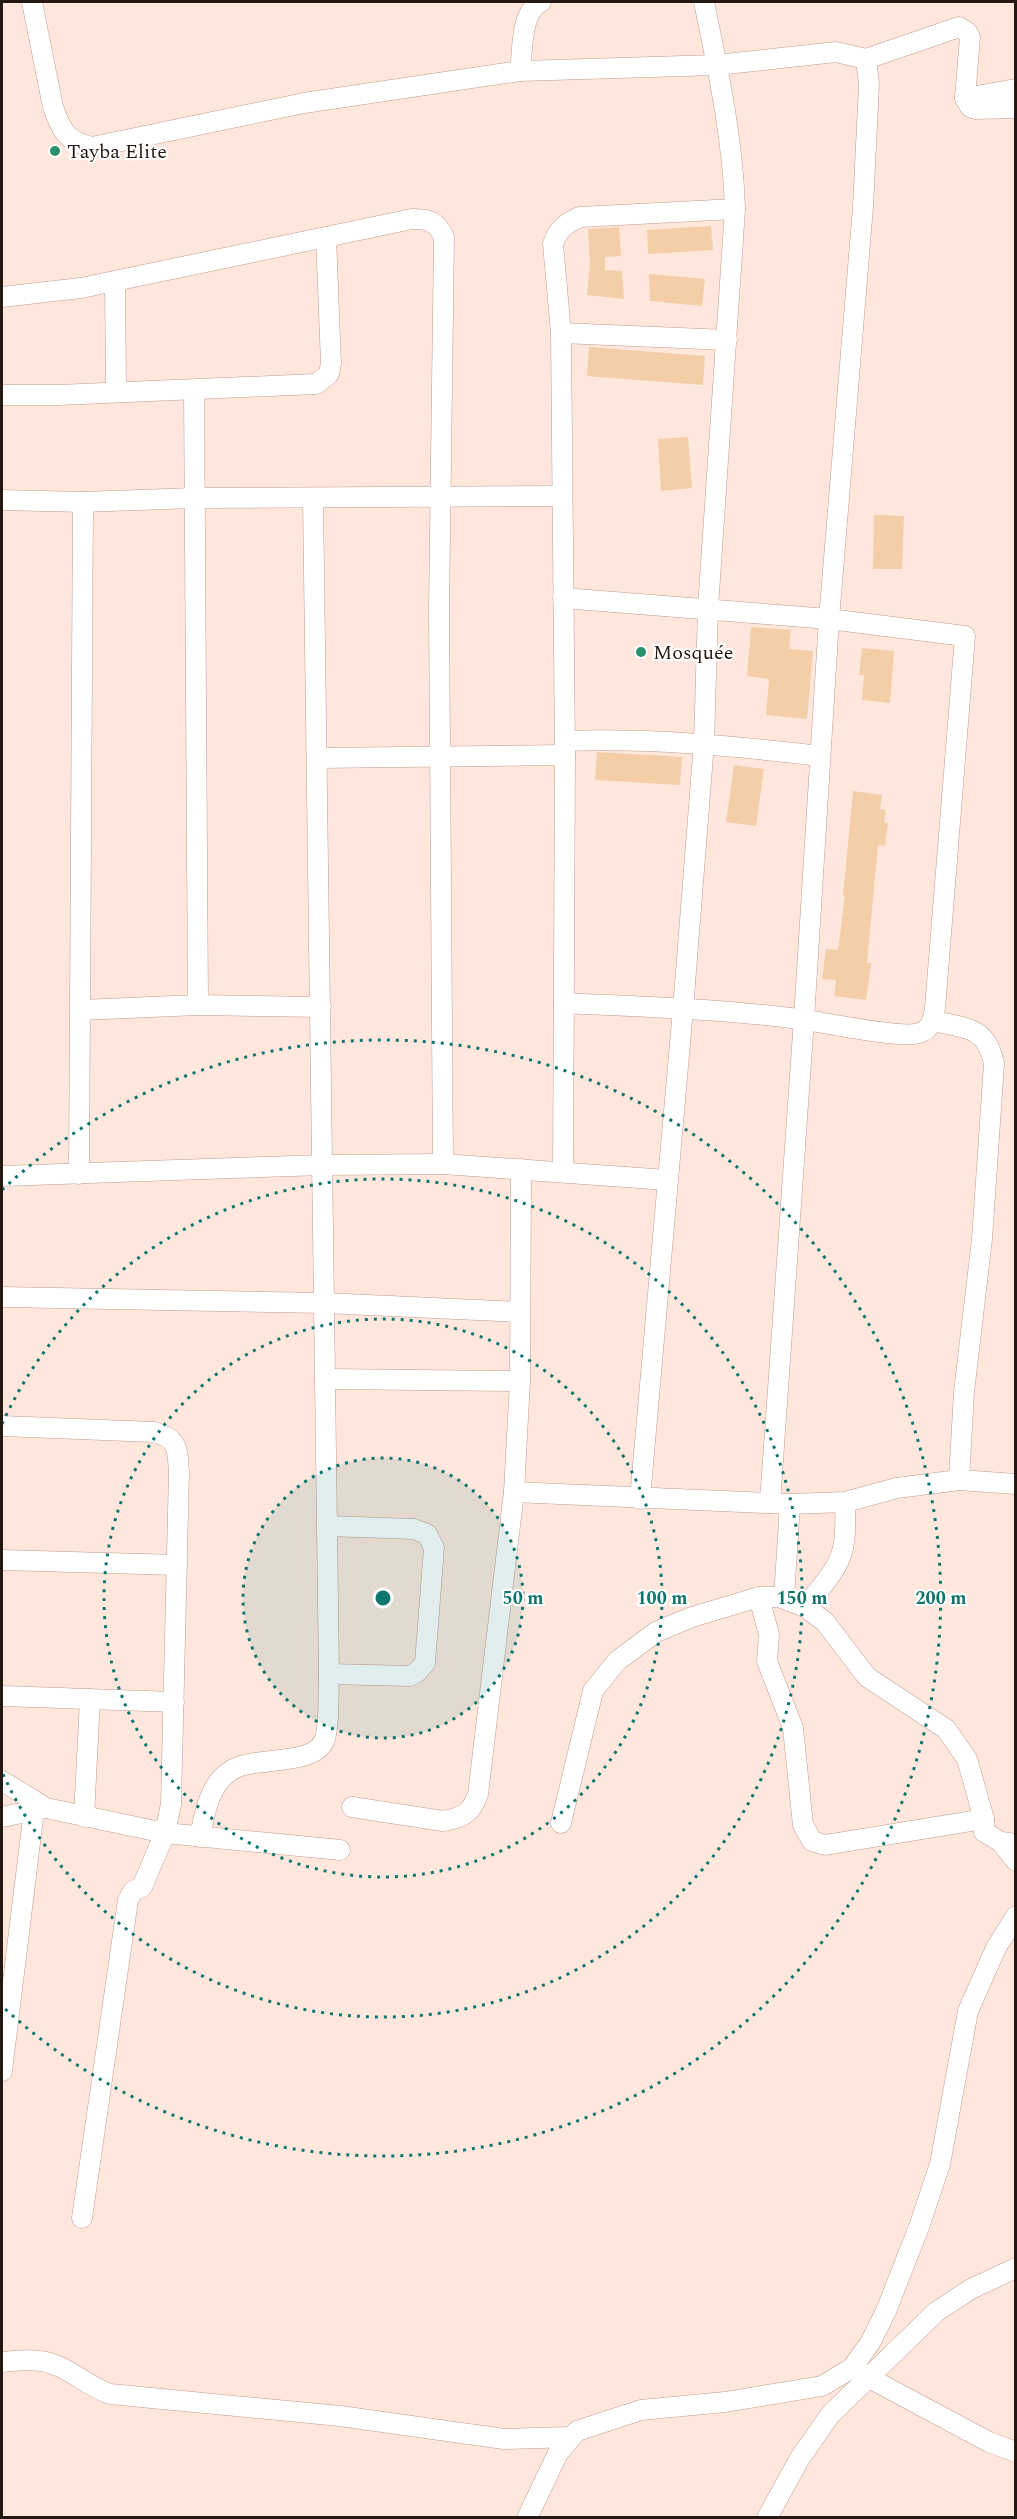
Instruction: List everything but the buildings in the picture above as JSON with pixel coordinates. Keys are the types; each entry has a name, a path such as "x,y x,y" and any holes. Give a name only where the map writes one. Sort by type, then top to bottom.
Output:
{"street":[{"path":"32,2 53,106 62,130 77,143 93,147 304,104 520,71 717,65 836,52 866,59 950,29 963,28 970,37 966,98 970,107 975,109 1016,108"},
{"path":"520,71 531,8 541,2"},
{"path":"640,1499 704,743 708,608 735,209 729,129 704,2"},
{"path":"770,1503 829,619 863,207 869,84 866,59"},
{"path":"966,98 1016,89"},
{"path":"563,1172 565,748 561,333 553,244 557,233 569,222 593,215 735,209"},
{"path":"2,297 58,292 115,282 412,219 427,219 438,225 444,237 440,757 443,1164"},
{"path":"2,395 316,384 329,374 332,344 326,237"},
{"path":"115,282 116,392"},
{"path":"561,333 727,340"},
{"path":"194,390 198,1005"},
{"path":"2,500 83,502 194,498 561,496"},
{"path":"200,1837 204,1814 214,1790 229,1772 250,1763 305,1757 317,1750 325,1740 329,1674 313,498"},
{"path":"79,1174 83,502"},
{"path":"563,598 829,619 964,636 933,1021 918,1034 901,1034 804,1020 683,1009 564,1003"},
{"path":"318,758 440,757 565,748 622,739 704,743 820,756"},
{"path":"81,1010 198,1005 321,1007"},
{"path":"933,1021 973,1030 984,1037 992,1053 994,1064 982,1239 964,1392 960,1480"},
{"path":"2,1176 323,1165 443,1164 667,1180"},
{"path":"352,1807 443,1821 465,1815 475,1802 514,1492 520,1381 521,1169"},
{"path":"2,1297 324,1304 519,1312"},
{"path":"325,1379 520,1381"},
{"path":"2,1426 154,1431 170,1436 176,1447 179,1472 171,1804 165,1833 142,1887 133,1891 128,1900 82,2218"},
{"path":"514,1492 790,1504 844,1502 897,1488 960,1480 1016,1484"},
{"path":"806,1607 835,1572 841,1558 846,1538 844,1502"},
{"path":"784,1598 790,1504"},
{"path":"327,1526 414,1529 427,1534 434,1548 425,1663 410,1676 329,1674"},
{"path":"2,1560 177,1565"},
{"path":"759,1597 769,1635 767,1661 793,1728 803,1825 812,1840 825,1845 984,1819"},
{"path":"561,1823 593,1691 617,1661 656,1632 692,1617 759,1597 784,1598 806,1607 825,1622 867,1677 946,1729 967,1759 984,1819 984,1832 1008,1843 1016,1861"},
{"path":"2,1696 174,1702"},
{"path":"84,1817 90,1699"},
{"path":"2,1781 40,1809"},
{"path":"2,1817 40,1809 165,1833 340,1850"},
{"path":"2,2071 40,1809"},
{"path":"860,2373 870,2343 886,2311 919,2227 940,2164 968,2011 996,1948 1016,1916"},
{"path":"766,2517 800,2458 860,2373 936,2312 971,2289 1016,2268"},
{"path":"2,2362 50,2363 72,2373 92,2387 110,2394 340,2416 504,2439 570,2437"},
{"path":"527,2517 558,2453 577,2431 641,2410 726,2402 801,2390 822,2386 860,2373 989,2442 1016,2452"}],"place":[{"name":"Tayba Elite","path":"55,151"},
{"name":"Mosquée","path":"641,652"}]}
